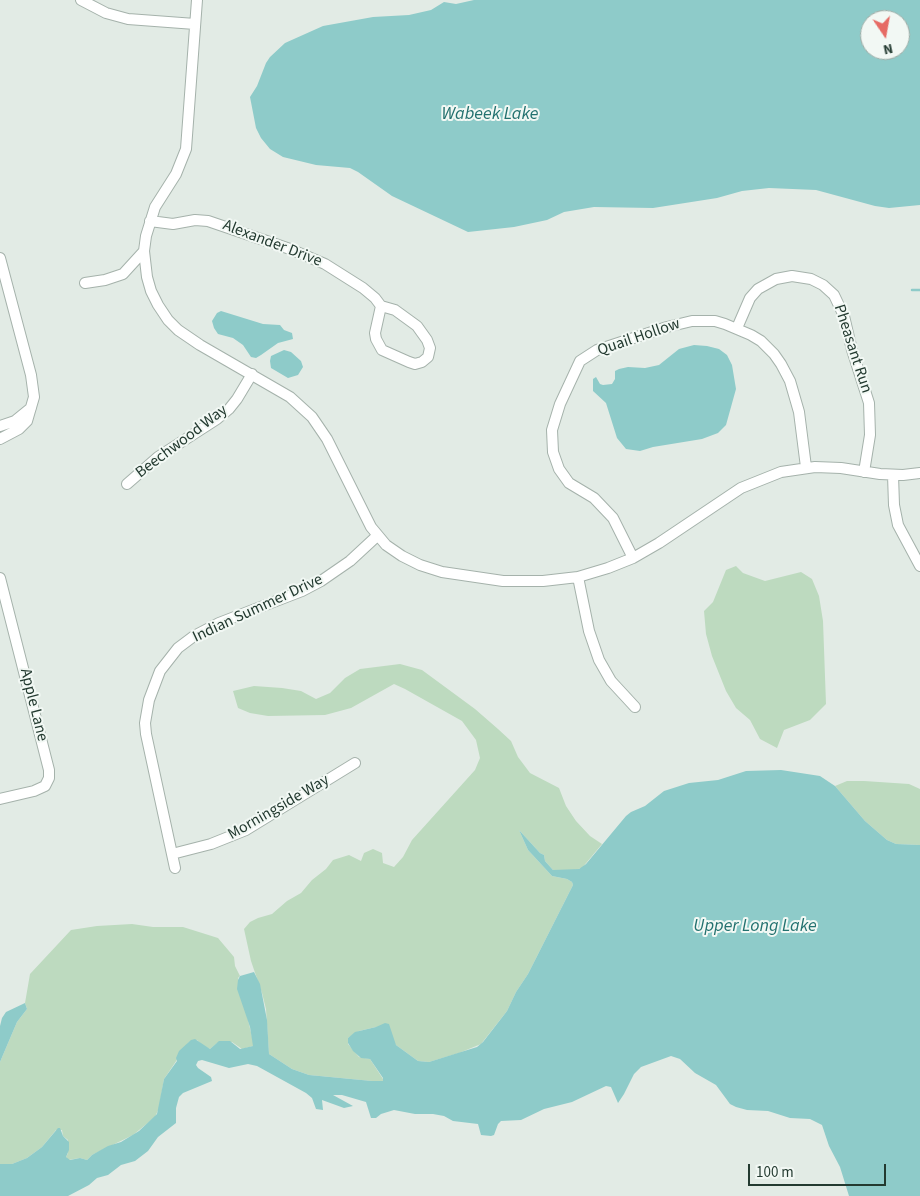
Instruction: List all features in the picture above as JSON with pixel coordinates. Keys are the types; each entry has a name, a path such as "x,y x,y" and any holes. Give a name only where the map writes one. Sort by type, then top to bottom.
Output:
{"street":[{"path":"81,0 106,13 128,19 194,24"},
{"path":"197,0 186,149 176,174 160,199 150,221 144,251 147,277 151,290 168,320 178,330 195,342 290,397 306,412 320,428 331,447 364,515 378,536 402,556 420,565 442,572 516,582 578,577 633,558 659,543 741,488 774,474 806,467 834,467 893,474 920,473"},
{"name":"Alexander Drive","path":"150,221 173,224 195,220 208,221 312,257 336,270 375,298 381,306 395,310 416,326 427,340 430,348 428,357 422,362 415,364 382,350 375,333 381,306"},
{"path":"86,283 105,280 122,274 144,251"},
{"path":"0,258 34,397 27,421 19,429 0,438"},
{"name":"Pheasant Run","path":"737,328 750,298 758,289 776,279 792,276 811,279 823,285 834,295 844,316 852,350 869,403 870,435 864,472"},
{"name":"Quail Hollow","path":"633,558 613,518 594,498 569,483 564,476 556,461 552,444 553,424 574,372 580,361 597,350 679,323 704,320 715,321 737,328 751,335 767,347 786,372 799,412 806,467"},
{"name":"Beechwood Way","path":"127,484 158,457 217,419 229,409 252,374"},
{"path":"0,426 15,421 32,407"},
{"path":"893,474 894,504 898,525 920,566"},
{"name":"Indian Summer Drive","path":"175,868 148,744 146,723 151,691 163,667 178,648 194,636 219,623 302,591 321,581 350,561 378,536"},
{"path":"578,577 589,631 599,660 611,681 635,707"},
{"name":"Apple Lane","path":"0,578 47,761 49,778 45,786 40,789 0,799"},
{"name":"Morningside Way","path":"172,854 211,844 246,830 355,764"}],"green space":[{"path":"736,566 743,573 765,581 801,572 812,579 819,596 823,621 826,704 810,720 784,730 777,748 760,739 750,720 736,708 726,691 712,656 706,634 704,611 713,602 726,570"},
{"path":"400,664 422,670 475,709 498,729 511,741 518,757 530,773 559,788 566,806 576,821 590,836 602,844 582,868 575,870 553,870 545,861 544,855 519,830 528,850 552,876 567,879 573,885 507,1011 481,1044 429,1062 418,1061 376,1027 359,1031 348,1038 348,1044 359,1057 370,1059 383,1081 309,1075 292,1069 269,1054 266,1009 251,961 244,929 250,922 272,914 287,901 301,893 333,860 349,855 361,861 364,853 373,849 382,853 383,863 394,867 403,857 412,840 475,770 480,758 476,740 462,721 394,684 351,708 325,715 268,716 250,713 238,708 233,691 254,686 282,688 301,691 316,699 330,693 345,678 360,669"},
{"path":"847,781 909,784 920,789 920,845 896,844 887,840 865,821 835,786"},
{"path":"132,924 153,927 183,927 218,938 234,957 235,966 240,976 238,978 253,1046 242,1049 232,1042 217,1043 210,1049 203,1046 197,1040 189,1042 164,1079 159,1108 155,1117 133,1135 92,1155 87,1160 80,1158 68,1160 66,1157 68,1153 68,1140 63,1136 62,1130 56,1130 42,1147 27,1158 12,1164 0,1164 0,1062 17,1022 27,1009 25,1003 30,974 71,930"}],"water":[{"name":"Wabeek Lake","path":"474,0 920,0 920,205 889,208 816,190 769,188 742,191 717,198 653,208 594,207 564,212 547,220 514,227 468,232 392,196 350,168 316,165 283,157 270,149 261,138 256,128 250,97 257,86 266,63 285,43 323,26 373,17 409,15 431,10 444,2 456,4"},
{"path":"221,311 263,324 280,325 284,330 292,333 293,339 278,343 256,358 251,357 243,345 233,338 218,334 214,328 212,321 217,313"},
{"path":"694,345 719,349 727,355 732,365 736,389 726,425 718,433 702,439 640,451 626,449 617,438 606,403 593,391 593,379 596,377 600,384 603,385 612,384 615,379 615,371 619,369 628,367 645,368 659,365 679,349"},
{"path":"284,350 291,352 301,361 303,367 298,375 288,378 271,368 271,356"},
{"name":"Upper Long Lake","path":"781,770 820,776 835,786 865,821 887,840 896,844 920,845 920,1196 849,1196 840,1167 829,1146 822,1125 810,1119 790,1118 768,1111 747,1110 736,1107 730,1104 716,1085 695,1073 680,1059 671,1056 641,1067 634,1074 618,1103 611,1087 606,1086 572,1102 544,1109 521,1120 501,1121 494,1135 491,1136 481,1135 478,1124 453,1121 444,1116 433,1114 415,1114 394,1110 381,1114 376,1118 371,1118 366,1102 342,1095 333,1095 353,1106 344,1108 322,1100 323,1110 316,1109 312,1098 306,1093 257,1066 248,1064 229,1068 202,1060 198,1061 196,1065 211,1077 212,1081 183,1093 179,1097 176,1108 176,1123 158,1137 148,1151 135,1161 121,1165 108,1175 97,1178 89,1185 68,1196 0,1196 0,1164 12,1164 27,1158 42,1147 58,1128 60,1128 63,1136 69,1142 69,1150 66,1157 70,1160 80,1158 87,1160 108,1146 121,1142 139,1131 157,1114 164,1079 177,1061 176,1058 179,1051 191,1040 195,1039 210,1049 219,1041 230,1041 240,1049 253,1046 250,1027 237,989 240,976 254,972 260,984 267,1020 269,1054 292,1069 309,1075 383,1081 383,1078 370,1059 361,1058 353,1051 348,1043 348,1038 355,1032 385,1023 389,1024 396,1045 418,1061 429,1062 477,1047 507,1011 573,885 567,879 552,876 528,850 519,830 544,855 545,861 553,870 579,869 586,864 626,816 645,806 664,791 689,783 718,780 746,771"},
{"path":"25,1003 27,1009 17,1022 0,1062 0,1026 2,1018 6,1012"}],"waterway":[{"path":"912,290 920,290"}]}
